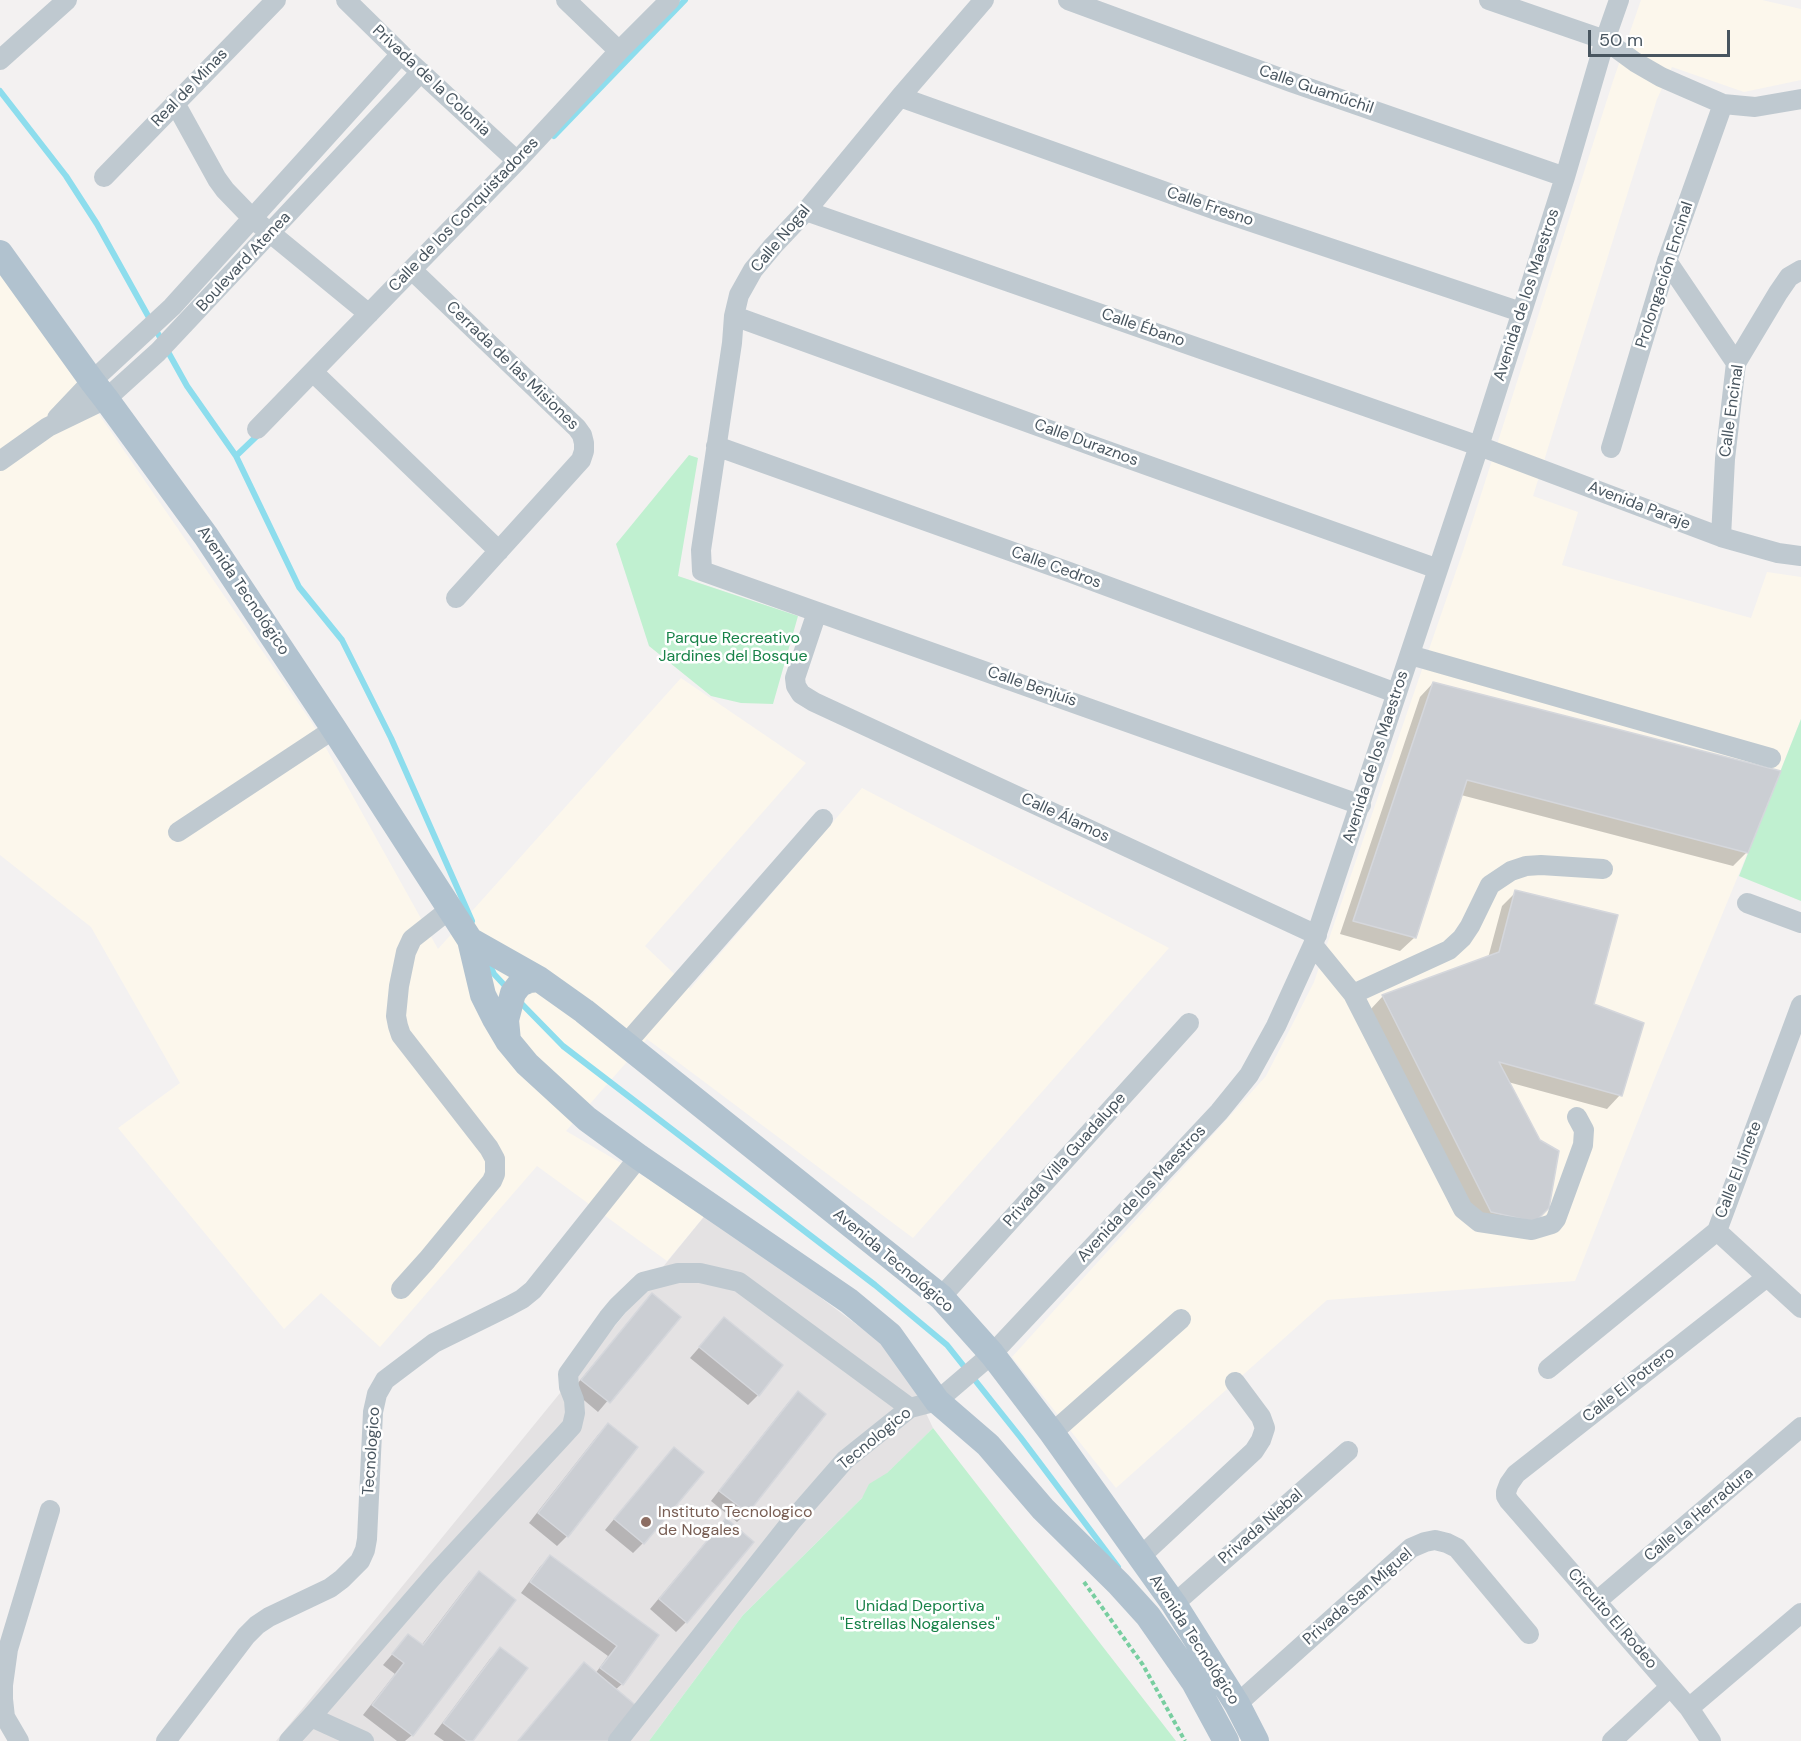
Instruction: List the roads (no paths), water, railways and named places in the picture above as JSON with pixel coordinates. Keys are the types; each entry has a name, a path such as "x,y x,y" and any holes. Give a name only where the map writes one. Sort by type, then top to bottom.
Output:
{"main road":[{"name":"Avenida Tecnológico","path":"0,253 206,536 334,729 470,940 483,995 508,1041 526,1064 587,1119 839,1294 890,1335 1043,1509 1148,1616 1194,1682 1226,1741"},
{"name":"Avenida Tecnológico","path":"470,940 539,979 584,1011 941,1297 1052,1433 1174,1604 1237,1704 1256,1741"},
{"path":"508,1041 506,1020 513,993 520,984 539,979"}],"street":[{"path":"0,60 68,0"},
{"name":"Real de Minas","path":"104,177 276,0"},
{"name":"Privada de la Colonia","path":"346,0 517,161"},
{"path":"566,0 619,51"},
{"name":"Calle de los Conquistadores","path":"258,429 670,0"},
{"name":"Calle Nogal","path":"702,571 700,550 732,343 734,316 739,296 753,270 806,211 984,0"},
{"name":"Calle Guamúchil","path":"1068,0 1302,86 1565,177"},
{"path":"1489,0 1605,40 1635,62 1661,77 1723,104 1755,107 1801,99"},
{"name":"Avenida de los Maestros","path":"943,1396 989,1357 1219,1112 1249,1075 1276,1026 1315,940 1361,805 1479,446 1619,0"},
{"name":"Boulevard Atenea","path":"99,390 145,333 172,307 401,54"},
{"name":"Boulevard Atenea","path":"0,461 99,390 158,352 421,72"},
{"name":"Calle Fresno","path":"900,97 1219,211 1521,312"},
{"path":"175,103 225,190 252,219 369,314"},
{"name":"Prolongación Encinal","path":"1611,448 1667,261 1723,104"},
{"name":"Calle Ébano","path":"806,211 1479,446"},
{"path":"1667,261 1736,363"},
{"name":"Cerrada de las Misiones","path":"412,270 582,435 584,451 581,460 456,598"},
{"name":"Calle Encinal","path":"1721,537 1725,459 1736,363 1778,293 1790,277 1801,270"},
{"name":"Calle Duraznos","path":"734,316 1438,569"},
{"path":"313,372 499,551"},
{"name":"Calle Cedros","path":"716,446 1069,572 1396,693"},
{"name":"Avenida Paraje","path":"1479,446 1721,537 1778,553 1801,555"},
{"name":"Calle Benjuís","path":"702,571 1361,805"},
{"name":"Calle Álamos","path":"817,612 795,678 796,686 801,693 814,702 1315,940"},
{"path":"1410,655 1771,758"},
{"path":"178,832 334,729"},
{"path":"626,1044 823,819"},
{"path":"1353,994 1449,950 1466,932 1490,885 1510,871 1526,866 1541,865 1602,869"},
{"path":"1747,903 1801,923"},
{"path":"401,1289 492,1181 495,1174 495,1159 489,1148 401,1035 396,1016 406,952 412,939 450,909"},
{"path":"1315,940 1353,994 1462,1209 1479,1222 1532,1230 1552,1224 1556,1219 1583,1145 1584,1130 1577,1117"},
{"name":"Calle El Jinete","path":"1548,1369 1717,1230 1801,1005"},
{"name":"Privada Villa Guadalupe","path":"941,1297 1189,1023"},
{"name":"Tecnologico","path":"166,1741 246,1636 257,1625 330,1588 360,1561 367,1539 373,1412 377,1394 385,1380 434,1343 509,1306 533,1290 639,1157"},
{"path":"1717,1230 1801,1308"},
{"path":"289,1741 436,1573 572,1425 575,1413 574,1400 569,1387 568,1374 608,1317 643,1282 678,1273 700,1273 739,1282 910,1408"},
{"name":"Calle El Potrero","path":"1509,1501 1506,1492 1516,1474 1767,1277"},
{"path":"1052,1433 1181,1319"},
{"path":"1140,1557 1254,1451 1261,1440 1264,1428 1262,1417 1234,1382"},
{"name":"Tecnologico","path":"618,1741 791,1522 845,1460 910,1408 943,1396"},
{"name":"Calle La Herradura","path":"1597,1601 1801,1427"},
{"name":"Privada Niebal","path":"1174,1604 1348,1451"},
{"name":"Circuito El Rodeo","path":"1509,1501 1689,1707 1711,1741"},
{"path":"19,1741 5,1717 3,1685 8,1649 50,1510"},
{"name":"Privada San Miguel","path":"1237,1704 1411,1548 1425,1542 1435,1540 1457,1548 1529,1634"},
{"path":"1689,1707 1801,1613"},
{"path":"1612,1741 1670,1687"},
{"path":"311,1717 364,1741"}],"waterway":[{"path":"554,136 685,0"},
{"path":"0,91 66,176 97,224 187,386 236,456 299,587 342,640 391,738 472,921"},
{"path":"236,456 260,433"},
{"path":"487,959 494,974 508,989"},
{"path":"517,999 563,1046 875,1285 947,1345 1021,1438 1118,1567"}],"place":[{"name":"Instituto Tecnologico de Nogales","path":"646,1522"}],"park label":[{"name":"Parque Recreativo Jardines del Bosque","path":"733,648"},
{"name":"Unidad Deportiva \"Estrellas Nogalenses\"","path":"920,1616"}]}
